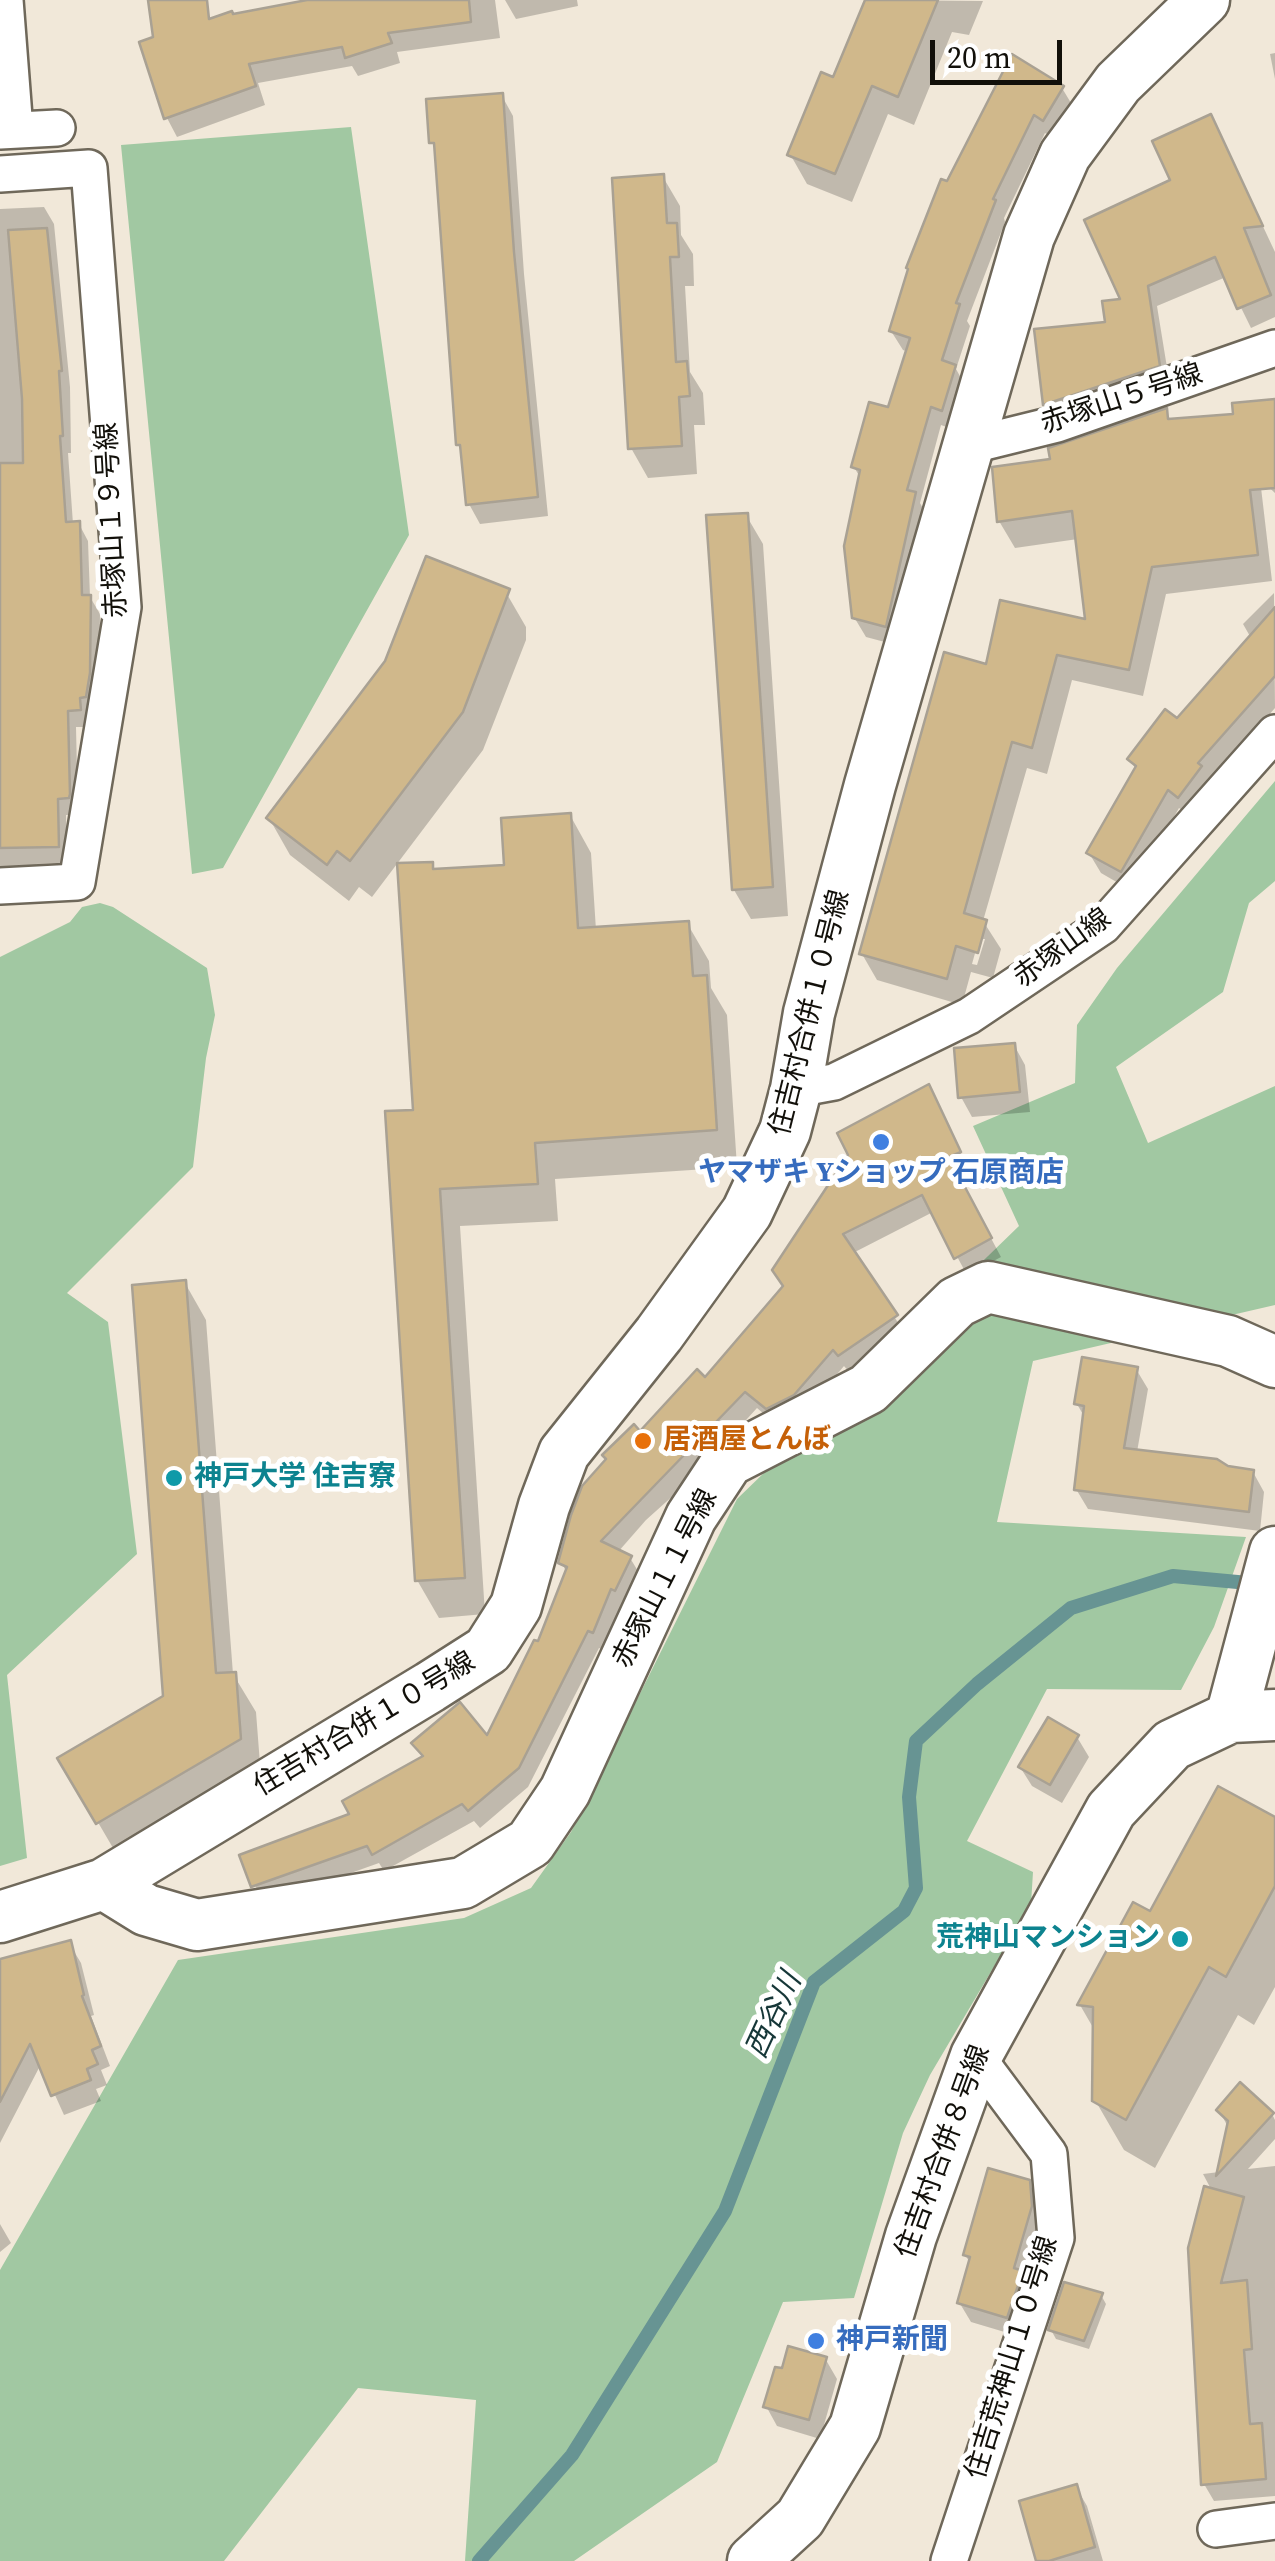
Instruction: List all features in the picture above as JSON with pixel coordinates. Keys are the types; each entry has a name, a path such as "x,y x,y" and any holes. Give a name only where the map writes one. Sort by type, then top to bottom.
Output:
{"street":[{"path":"5,0 8,130 57,128"},
{"name":"住吉村合併１０号線","path":"0,1917 104,1884 488,1650 516,1606 544,1506 564,1454 748,1212 786,1131 808,1013 1029,236 1064,155 1118,83 1204,0"},
{"name":"赤塚山１９号線","path":"0,174 89,168 123,607 77,882 0,886"},
{"name":"赤塚山５号線","path":"968,446 1057,424 1275,348"},
{"name":"赤塚山線","path":"796,1089 834,1082 970,1016 1103,926 1275,733"},
{"name":"赤塚山１１号線","path":"104,1884 146,1910 197,1925 464,1883 530,1842 565,1790 691,1517 728,1461 868,1389 956,1302 988,1287 1228,1341 1275,1362"},
{"path":"1253,1716 1245,1657 1275,1552"},
{"name":"住吉村合併８号線","path":"753,2561 800,2518 855,2427 911,2236 976,2056 1112,1810 1172,1745 1253,1716"},
{"name":"住吉荒神山１０号線","path":"950,2561 1056,2238 1049,2154 976,2056"},
{"path":"1216,2529 1275,2521"}],"green space":[{"path":"351,127 409,535 223,868 192,874 121,145"},
{"path":"1275,781 1275,881 1249,903 1223,992 1116,1067 1148,1143 1275,1086 1275,1305 1033,1361 997,1522 1246,1537 1214,1627 1181,1690 1047,1689 967,1841 1033,1872 1031,1904 930,2075 903,2133 854,2298 783,2302 717,2462 574,2561 465,2561 476,2400 358,2388 224,2561 0,2561 0,2270 178,1960 464,1918 531,1888 571,1832 737,1499 1019,1226 973,1126 1075,1083 1077,1025 1117,968"},
{"path":"100,903 113,907 207,968 215,1015 193,1167 67,1293 108,1322 137,1554 7,1675 27,1858 0,1866 0,957 70,922 82,907"}],"building":[{"path":"148,0 207,0 209,19 232,11 233,14 307,0 469,0 471,22 388,33 392,43 345,58 342,47 249,64 256,86 164,119 139,42 153,37"},
{"path":"865,0 938,0 898,97 872,86 835,174 787,155 821,72 833,77"},
{"path":"1012,54 1064,86 1043,121 1034,115 993,199 996,200 956,303 960,304 942,360 956,365 942,411 931,407 907,490 916,492 886,627 852,618 844,546 860,470 851,467 869,402 888,407 910,338 889,331 906,268 941,179 947,181"},
{"path":"503,93 538,497 466,505 460,445 456,445 434,143 429,143 426,99"},
{"path":"1211,114 1263,226 1244,228 1271,295 1237,309 1215,257 1148,286 1160,366 1043,405 1034,329 1105,322 1102,301 1120,299 1084,220 1170,180 1152,141"},
{"path":"664,174 667,223 677,223 679,257 670,257 676,362 687,361 690,396 679,397 682,446 628,449 612,178"},
{"path":"47,228 62,371 60,436 66,522 80,521 82,595 91,595 90,673 86,697 80,698 81,710 68,711 70,794 69,798 58,799 59,847 0,848 0,463 23,463 22,399 8,230"},
{"path":"1275,399 1275,488 1250,490 1258,555 1152,567 1129,670 1057,655 1032,748 1012,742 964,913 987,920 978,953 956,946 947,979 859,954 944,652 986,664 1000,600 1085,619 1072,511 997,522 992,467 1050,459 1048,448 1167,408 1168,419 1233,414 1232,403"},
{"path":"748,513 773,887 732,890 706,515"},
{"path":"426,556 510,589 463,712 350,861 337,851 327,865 266,818 385,661"},
{"path":"1275,607 1275,676 1198,763 1202,766 1178,798 1168,790 1121,872 1086,853 1136,766 1127,759 1165,709 1177,718"},
{"path":"571,813 578,928 689,921 693,976 707,975 717,1130 535,1143 538,1184 440,1189 465,1578 415,1581 385,1111 413,1110 397,863 433,862 433,869 504,865 501,818"},
{"path":"1015,1043 1020,1092 958,1098 954,1048"},
{"path":"929,1084 961,1152 949,1157 992,1238 954,1259 922,1195 843,1234 898,1315 838,1356 833,1350 794,1395 766,1409 745,1392 601,1541 632,1556 615,1591 611,1589 593,1633 588,1631 519,1768 468,1811 462,1804 372,1855 367,1846 251,1887 239,1855 349,1814 342,1801 423,1756 411,1743 460,1702 487,1735 534,1640 538,1641 567,1567 558,1563 571,1515 582,1486 606,1459 602,1455 634,1424 640,1431 697,1369 705,1377 783,1286 772,1270 848,1155 837,1133"},
{"name":"神戸大学 住吉寮","path":"186,1280 216,1673 236,1672 241,1739 96,1824 57,1758 163,1696 132,1285"},
{"path":"1082,1357 1138,1367 1124,1448 1217,1459 1228,1466 1254,1470 1249,1512 1074,1490 1084,1406 1074,1404"},
{"path":"1048,1717 1079,1735 1050,1785 1018,1767"},
{"name":"荒神山マンション","path":"1218,1786 1275,1817 1275,1886 1226,1977 1209,1967 1126,2120 1092,2101 1093,2007 1077,2005 1133,1902 1150,1911"},
{"path":"71,1940 82,1996 101,2046 92,2050 98,2064 87,2069 91,2080 51,2096 30,2044 0,2102 0,1959"},
{"path":"1240,2082 1274,2113 1216,2176 1228,2121 1216,2110"},
{"path":"988,2168 1030,2180 1032,2206 1014,2268 1023,2271 1007,2318 957,2303 970,2257 963,2255"},
{"path":"1204,2186 1244,2197 1221,2283 1247,2280 1252,2349 1244,2350 1250,2424 1262,2423 1266,2479 1201,2485 1188,2248"},
{"path":"1064,2282 1103,2293 1084,2341 1048,2330"},
{"path":"788,2346 827,2357 809,2420 763,2407 775,2367 782,2368"},
{"path":"1077,2484 1095,2547 1049,2561 1036,2561 1019,2501"}],"waterway":[{"name":"西谷川","path":"479,2561 572,2455 725,2211 814,1982 904,1911 916,1888 909,1797 916,1741 977,1684 1071,1608 1173,1576 1259,1584"}],"place":[{"name":"ヤマザキ Yショップ 石原商店","path":"881,1142"},
{"name":"居酒屋とんぼ","path":"643,1441"},
{"name":"神戸大学 住吉寮","path":"174,1478"},
{"name":"荒神山マンション","path":"1180,1939"},
{"name":"神戸新聞","path":"816,2341"}]}
